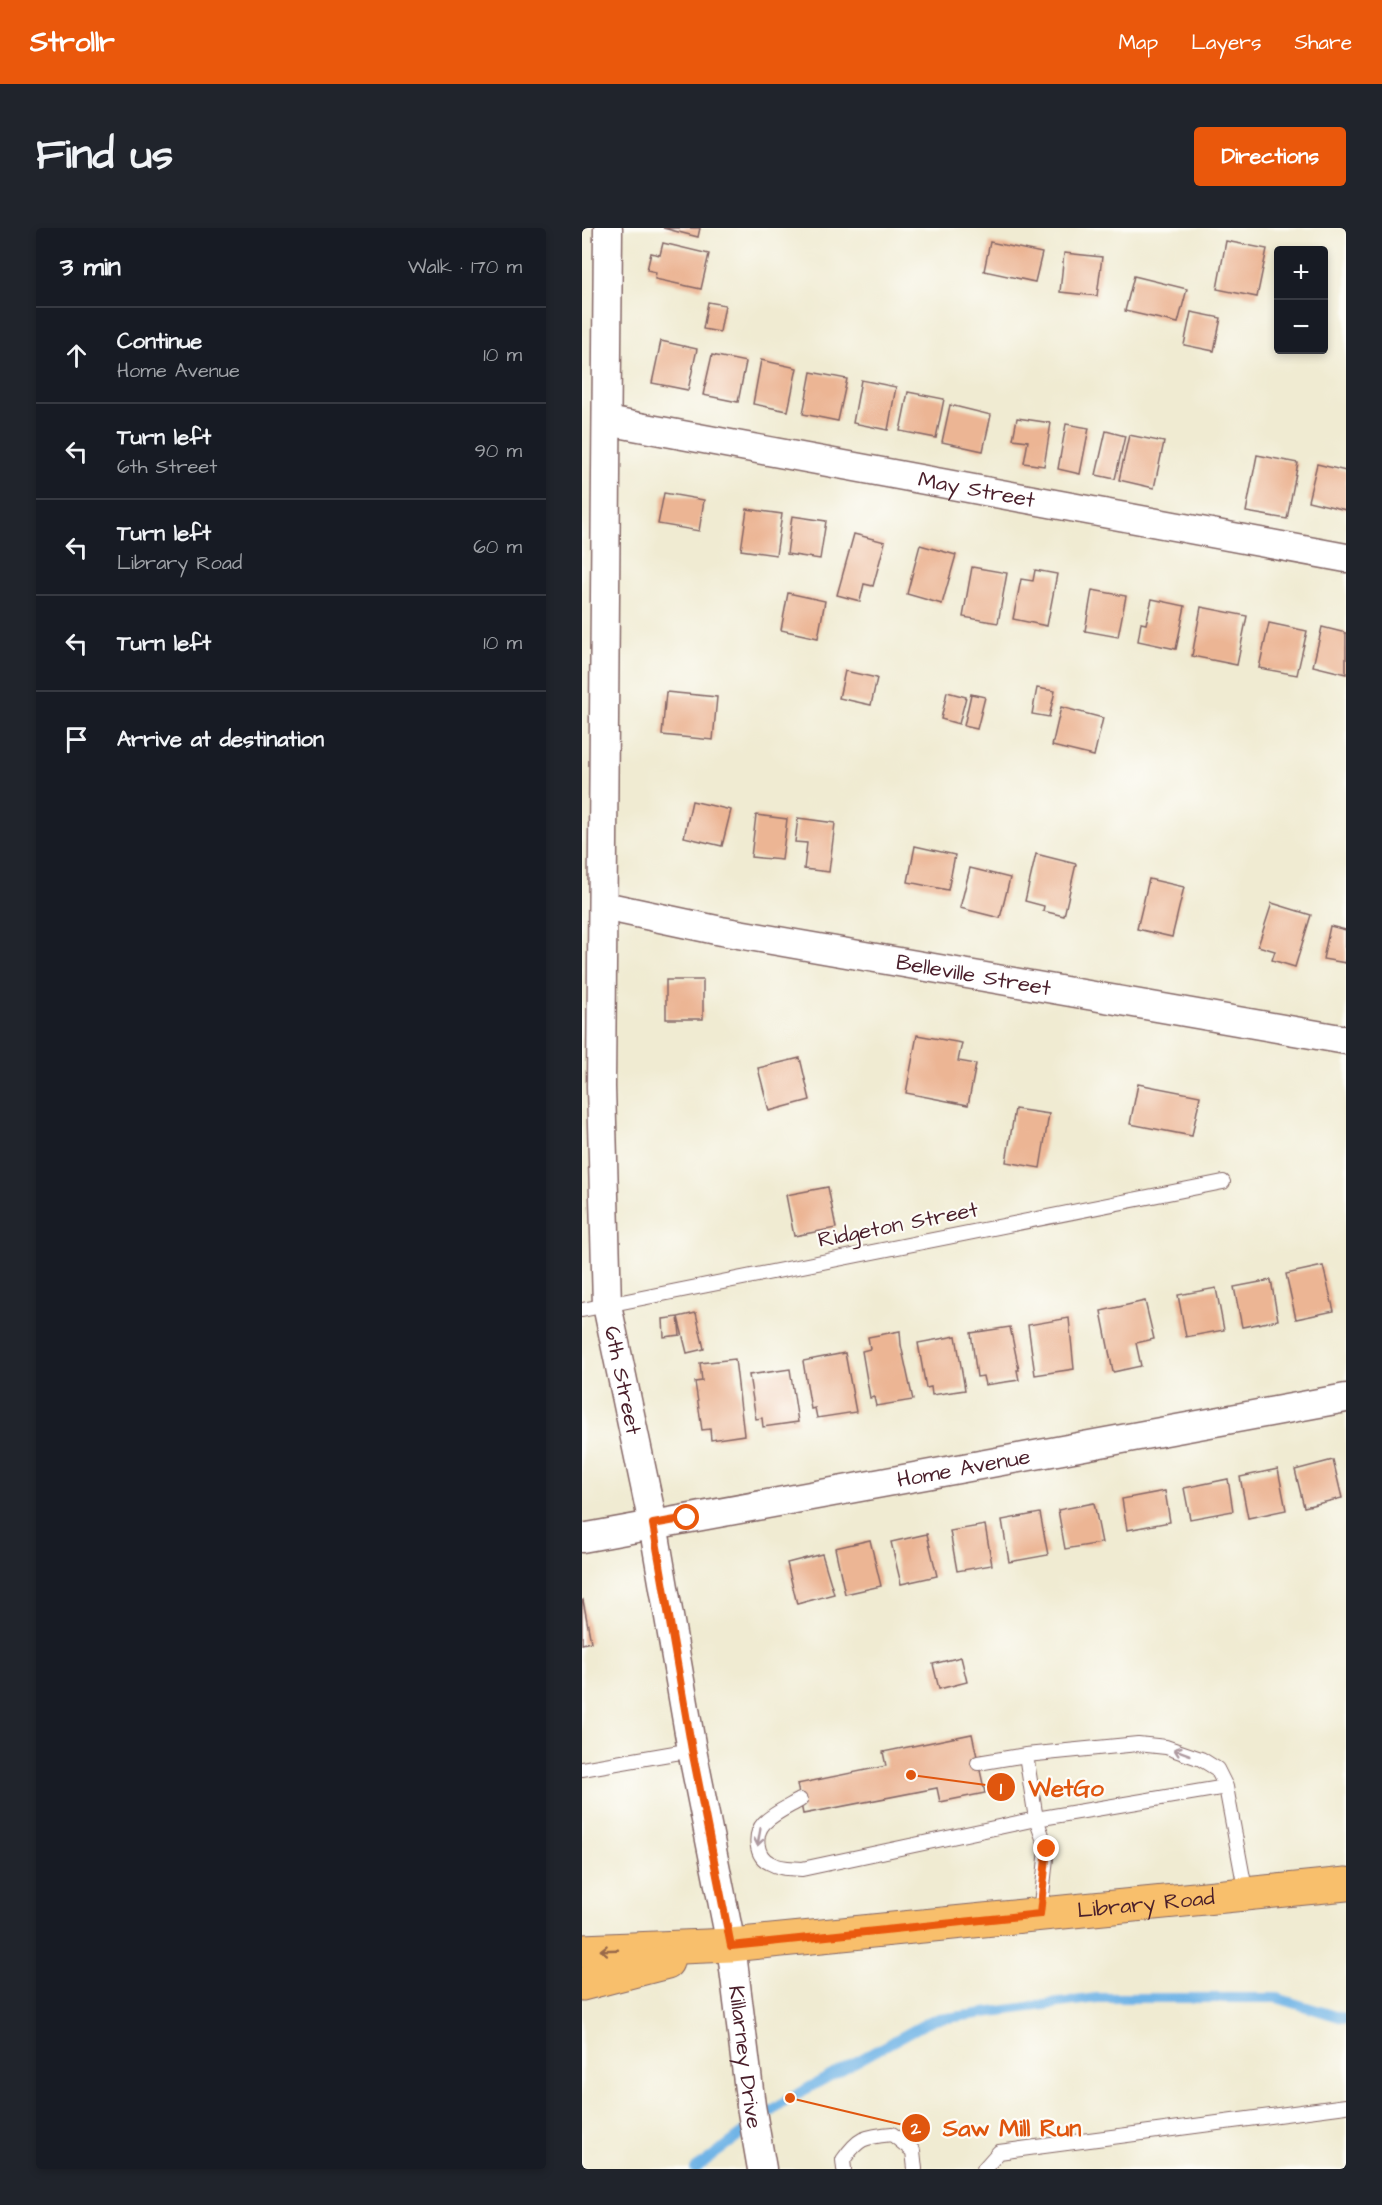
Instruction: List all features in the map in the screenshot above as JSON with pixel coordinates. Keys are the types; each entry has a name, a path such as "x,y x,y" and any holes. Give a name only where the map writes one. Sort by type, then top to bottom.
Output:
{"main road":[{"name":"Library Road","path":"582,1951 731,1946 1346,1884"},
{"name":"Library Road","path":"582,1984 731,1946"}],"street":[{"name":"6th Street","path":"608,228 607,422 593,598 604,906 591,1089 594,1307 653,1524 692,1750 731,1946"},
{"name":"May Street","path":"607,422 1346,558"},
{"name":"Belleville Street","path":"604,906 721,931 1346,1040"},
{"name":"Home Avenue","path":"582,1538 1346,1398"},
{"name":"Killarney Drive","path":"731,1946 751,2106 762,2169"}],"lane":[{"name":"Ridgeton Street","path":"594,1307 1223,1182"},
{"path":"978,1763 1026,1755 1138,1744 1166,1747 1202,1759 1216,1769 1226,1787 1246,1894"},
{"path":"582,1769 692,1750"},
{"path":"1026,1755 1036,1819 1047,1849 1040,1914"},
{"path":"800,1800 772,1816 762,1825 757,1837 758,1848 767,1862 783,1868 802,1869 1036,1819 1226,1787"},
{"path":"984,2169 999,2152 1346,2106"},
{"path":"844,2169 843,2160 855,2144 864,2137 892,2134 913,2151 915,2169"}],"building":[{"path":"663,228 700,228 698,237"},
{"path":"1226,241 1267,249 1257,297 1217,289"},
{"path":"990,242 1042,253 1035,282 984,271"},
{"path":"663,243 709,254 701,289 655,279 656,272 647,270 651,253 660,255"},
{"path":"1064,253 1102,257 1097,296 1060,292"},
{"path":"1134,276 1187,289 1178,323 1125,311"},
{"path":"708,302 725,305 720,332 703,329"},
{"path":"1191,312 1221,318 1214,351 1184,345"},
{"path":"661,341 697,349 688,390 652,383"},
{"path":"712,355 746,362 738,402 703,395"},
{"path":"761,360 797,368 788,411 753,404"},
{"path":"811,372 847,379 838,421 803,414"},
{"path":"861,380 896,387 888,430 853,423"},
{"path":"908,392 944,399 936,438 900,431"},
{"path":"950,405 991,415 983,451 942,442"},
{"path":"1017,418 1051,423 1044,466 1024,463 1028,441 1013,439"},
{"path":"1066,424 1089,428 1080,474 1058,469"},
{"path":"1106,431 1125,436 1115,479 1096,475"},
{"path":"1129,435 1164,442 1154,488 1119,480"},
{"path":"1257,455 1298,463 1287,519 1246,512"},
{"path":"1317,464 1346,471 1346,510 1308,501"},
{"path":"664,493 704,500 699,531 658,524"},
{"path":"747,509 782,514 776,555 741,550"},
{"path":"792,516 826,521 820,559 787,554"},
{"path":"854,534 885,542 873,586 864,584 860,601 837,595"},
{"path":"920,545 956,555 942,604 907,594"},
{"path":"972,567 1007,573 998,623 963,617"},
{"path":"1035,570 1057,574 1047,626 1013,619 1021,579 1033,581"},
{"path":"1092,590 1126,596 1118,637 1085,631"},
{"path":"788,593 825,601 818,638 781,630"},
{"path":"1152,599 1185,606 1176,649 1138,641 1141,623 1146,624"},
{"path":"1201,607 1247,616 1237,665 1192,656"},
{"path":"1269,623 1307,631 1297,675 1259,668"},
{"path":"1322,627 1346,633 1346,674 1313,666"},
{"path":"845,671 877,678 871,705 839,698"},
{"path":"1037,688 1055,691 1049,717 1032,714"},
{"path":"666,692 717,697 713,740 662,735"},
{"path":"947,692 966,697 959,724 941,719"},
{"path":"971,694 985,697 977,729 964,726"},
{"path":"1061,707 1103,718 1094,756 1052,746"},
{"path":"692,801 731,810 722,846 684,837"},
{"path":"756,815 787,819 782,860 751,857"},
{"path":"798,818 835,823 829,872 804,869 807,843 795,842"},
{"path":"915,846 955,855 948,890 908,882"},
{"path":"1036,854 1076,864 1064,916 1043,911 1044,906 1025,901"},
{"path":"970,868 1010,878 1000,918 960,908"},
{"path":"1149,879 1184,887 1172,937 1137,929"},
{"path":"1272,903 1311,915 1295,967 1272,960 1275,951 1258,946"},
{"path":"1330,926 1346,930 1346,963 1323,959"},
{"path":"666,980 703,980 703,1019 666,1019"},
{"path":"917,1035 962,1043 958,1061 976,1064 968,1105 906,1093"},
{"path":"800,1058 810,1100 769,1111 758,1068"},
{"path":"1138,1084 1200,1096 1192,1136 1130,1124"},
{"path":"1015,1109 1049,1114 1040,1168 1006,1162"},
{"path":"828,1187 836,1228 794,1236 786,1195"},
{"path":"1323,1266 1334,1311 1296,1319 1286,1274"},
{"path":"1271,1280 1278,1320 1242,1327 1234,1287"},
{"path":"1216,1288 1224,1330 1186,1337 1178,1295"},
{"path":"1145,1301 1154,1339 1136,1343 1141,1366 1113,1372 1101,1311"},
{"path":"696,1313 704,1349 687,1353 678,1317"},
{"path":"678,1317 680,1335 664,1337 663,1319"},
{"path":"1069,1318 1074,1369 1035,1375 1028,1325"},
{"path":"1010,1327 1019,1380 985,1385 983,1376 977,1377 971,1333"},
{"path":"900,1331 913,1400 876,1406 874,1397 870,1398 862,1351 870,1349 868,1337"},
{"path":"956,1336 965,1390 932,1395 931,1387 926,1388 918,1343"},
{"path":"845,1353 856,1412 817,1418 815,1408 811,1409 803,1361"},
{"path":"735,1359 744,1435 711,1440 710,1429 702,1430 695,1382 702,1381 700,1363"},
{"path":"790,1369 798,1422 763,1427 762,1418 756,1419 749,1375"},
{"path":"1333,1460 1342,1498 1304,1507 1295,1470"},
{"path":"1278,1469 1286,1510 1248,1518 1240,1477"},
{"path":"1228,1479 1233,1511 1190,1519 1184,1488"},
{"path":"1165,1491 1170,1522 1127,1530 1122,1499"},
{"path":"1094,1503 1102,1543 1065,1549 1058,1510"},
{"path":"1040,1513 1048,1555 1009,1562 1002,1520"},
{"path":"985,1525 992,1565 957,1571 950,1531"},
{"path":"927,1534 937,1576 901,1584 891,1542"},
{"path":"870,1540 881,1586 845,1594 835,1548"},
{"path":"822,1554 834,1594 797,1604 787,1563"},
{"path":"582,1601 591,1642 582,1644"},
{"path":"961,1657 967,1682 939,1689 933,1664"},
{"path":"972,1734 985,1793 940,1802 937,1788 803,1814 797,1784 886,1766 883,1752"}],"waterway":[{"path":"695,2169 790,2098 932,2020 1097,1998 1277,1998 1346,2019"}],"place":[{"name":"WetGo","path":"911,1775"},
{"name":"Saw Mill Run","path":"790,2098"}],"route":[{"path":"687,1518 653,1524 692,1750 731,1946 1040,1914 1047,1849"}]}
